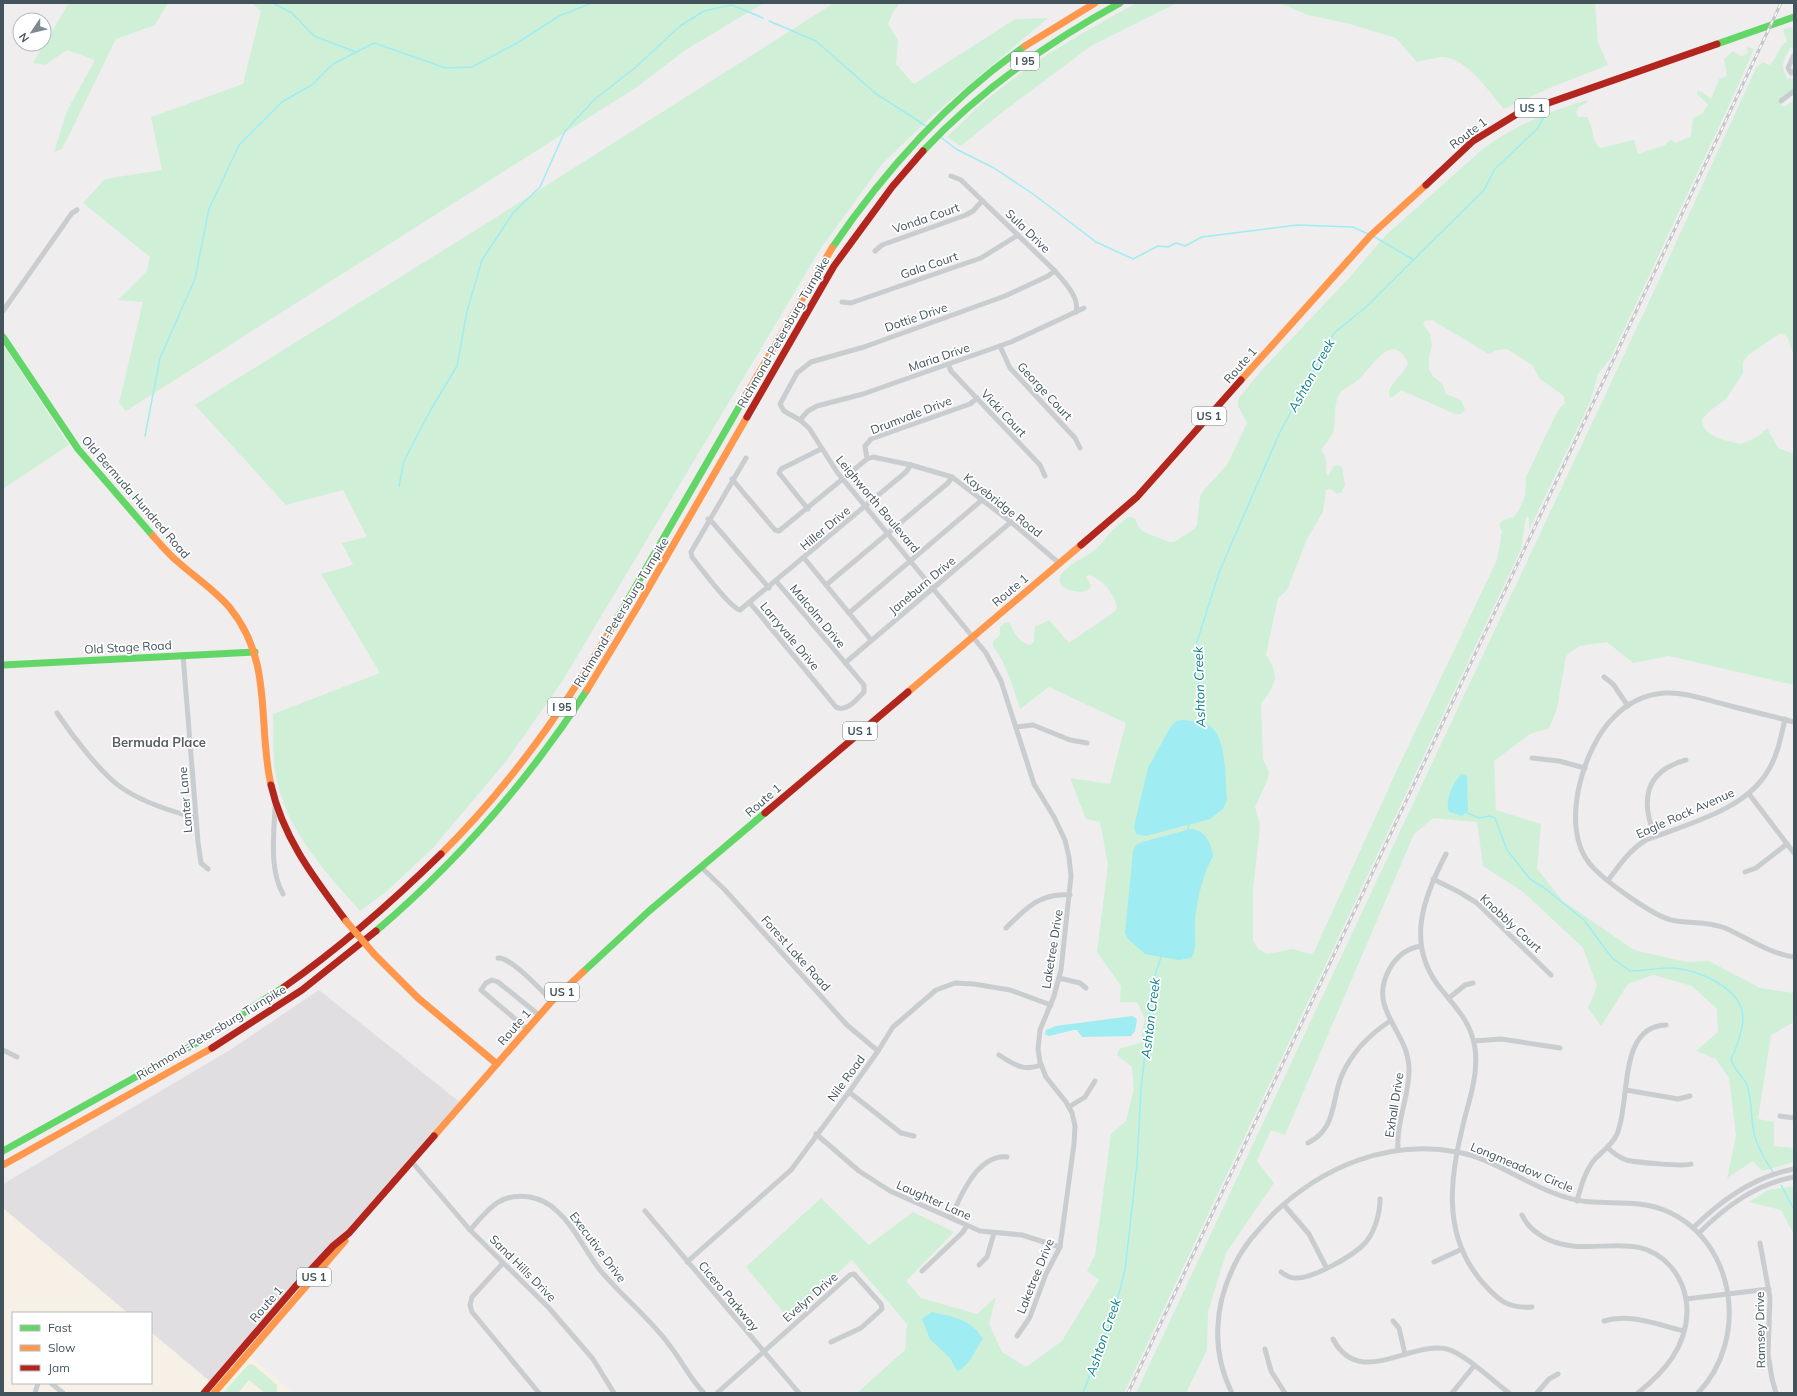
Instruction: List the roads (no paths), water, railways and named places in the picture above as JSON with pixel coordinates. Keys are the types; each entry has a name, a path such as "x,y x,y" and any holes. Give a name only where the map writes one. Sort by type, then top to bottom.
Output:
{"main road":[{"name":"Richmond-Petersburg Turnpike","path":"3,1151 216,1031 281,990 367,924 407,888 457,838 519,767 565,702 596,653 830,250 866,200 901,157 946,111 1003,62 1056,26 1095,3"},
{"name":"Richmond-Petersburg Turnpike","path":"4,1165 215,1045 303,989 396,914 446,866 483,827 557,735 606,660 838,259 892,185 938,135 976,100 1024,61 1064,35 1120,3"},
{"name":"Route 1","path":"204,1393 295,1287 333,1246 349,1233 552,1001 602,953 701,866 1137,497 1371,236 1473,141 1490,128 1516,114 1794,17"},
{"name":"Route 1","path":"1728,41 1794,23"},
{"name":"Old Bermuda Hundred Road","path":"3,337 78,449 177,563 209,586 228,606 244,627 255,652 260,672 269,776 275,806 288,838 300,860 346,921 395,978 414,996 497,1064"},
{"name":"Old Stage Road","path":"3,665 255,652"},
{"name":"Route 1","path":"214,1393 344,1243 349,1233"}],"street":[{"path":"1794,55 1788,68 1791,73 1794,71"},
{"path":"1781,101 1794,91"},
{"name":"Sula Drive","path":"951,176 960,180 1055,271 1069,287 1078,305 1076,312"},
{"name":"Vonda Court","path":"875,251 882,245 970,214 982,201"},
{"path":"3,311 72,213 77,210"},
{"name":"Gala Court","path":"842,302 852,303 981,258 1018,235"},
{"name":"Dottie Drive","path":"789,386 801,368 811,362 864,347 1005,296 1048,276 1055,271"},
{"name":"Maria Drive","path":"800,420 808,411 818,406 863,394 1000,346 1026,336 1084,308"},
{"name":"George Court","path":"1000,346 1010,368 1075,438 1080,448"},
{"name":"Vicki Court","path":"948,364 951,370 1040,466 1045,476"},
{"name":"Leighworth Boulevard","path":"789,386 780,401 780,406 784,411 800,420 809,428 821,449 843,479 973,635"},
{"name":"Drumvale Drive","path":"867,459 865,446 871,439 970,404 977,398"},
{"path":"808,509 779,473 781,469 821,449"},
{"name":"Kayebridge Road","path":"867,459 874,457 911,465 952,478 1011,522 1059,563"},
{"name":"Larryvale Drive","path":"746,458 691,549 692,557 735,608 742,609 750,603 836,707 841,709 846,708 864,690 864,685 845,663"},
{"path":"732,479 777,531 781,531 867,459"},
{"name":"Hiller Drive","path":"750,603 906,472 911,465"},
{"path":"826,585 948,483 952,478"},
{"path":"849,613 982,500"},
{"path":"708,519 769,588"},
{"name":"Janeburn Drive","path":"845,663 1011,522"},
{"path":"804,558 872,640"},
{"name":"Malcolm Drive","path":"776,582 845,663"},
{"name":"Laketree Drive","path":"973,635 998,672 1034,784 1054,817 1065,840 1071,866 1070,895 1059,978 1051,1005 1038,1037 1038,1049 1041,1065 1046,1077 1069,1107 1074,1120 1075,1135 1060,1247 1046,1274 1030,1317 1017,1336"},
{"name":"Lanter Lane","path":"183,655 196,818 202,863 208,869"},
{"path":"1604,677 1613,684 1628,706"},
{"path":"1794,722 1683,694 1655,694 1628,706 1614,717 1605,728 1585,768 1578,799 1577,837 1585,859 1594,869 1659,915 1672,920 1714,925 1733,932 1767,949 1794,957"},
{"path":"57,714 99,766 116,784 150,802 196,818"},
{"name":"Eagle Rock Avenue","path":"1608,880 1633,849 1646,840 1698,821 1731,805 1748,794 1759,784 1771,766 1777,752 1785,719"},
{"path":"1016,727 1033,725 1070,740 1087,743"},
{"path":"1532,758 1560,761 1585,768"},
{"path":"1655,836 1648,812 1647,797 1650,786 1663,770 1675,763 1686,760"},
{"path":"1748,794 1794,853"},
{"name":"Old Bermuda Hundred Road","path":"275,806 274,858 278,880 283,894"},
{"path":"1745,872 1756,868 1787,844"},
{"path":"1446,854 1424,902 1421,918 1422,946 1431,974 1464,1017 1474,1041 1476,1058 1475,1077 1452,1179 1452,1202 1455,1223 1462,1249 1479,1278 1501,1300 1517,1308 1532,1307"},
{"name":"Forest Lake Road","path":"701,866 726,890 847,1025 878,1051"},
{"name":"Knobbly Court","path":"1433,880 1459,892 1477,903 1552,975"},
{"path":"1006,928 1036,901 1055,894 1070,895"},
{"name":"Exhall Drive","path":"1398,1150 1398,1124 1408,1084 1409,1062 1402,1040 1390,1021 1383,999 1383,986 1387,972 1400,955 1411,949 1422,946"},
{"path":"498,958 502,958 510,963 552,1001"},
{"path":"1059,978 1080,983 1086,988"},
{"path":"527,1029 481,990 486,982 492,980 498,982 539,1015"},
{"name":"Nile Road","path":"687,1262 791,1170 816,1134 850,1092 898,1021 936,990 948,984 962,982 1024,994 1051,1005"},
{"path":"1449,998 1465,985 1473,983"},
{"path":"1308,1143 1318,1137 1328,1126 1333,1112 1337,1087 1351,1058 1370,1036 1390,1021"},
{"path":"1577,1201 1587,1171 1596,1158 1608,1148 1619,1130 1630,1060 1639,1039 1651,1028 1666,1025"},
{"path":"1474,1041 1501,1039 1560,1048"},
{"path":"3,1050 17,1056"},
{"path":"999,1055 1019,1067 1031,1068 1041,1065"},
{"path":"1069,1107 1085,1097 1095,1081"},
{"path":"1626,1090 1678,1099 1690,1096"},
{"path":"850,1092 901,1132 914,1136"},
{"path":"1780,1116 1794,1118"},
{"name":"Laughter Lane","path":"816,1134 859,1171 878,1185 980,1231 1022,1235 1060,1247"},
{"path":"1608,1148 1621,1157 1634,1162 1650,1162 1682,1166 1691,1164"},
{"name":"Longmeadow Circle","path":"1231,1393 1221,1366 1217,1346 1217,1325 1223,1295 1232,1270 1242,1252 1259,1229 1284,1205 1311,1184 1336,1169 1373,1155 1398,1150 1457,1152 1497,1165 1555,1194 1577,1201 1594,1203 1628,1202 1644,1204 1672,1213 1693,1228 1699,1233 1719,1262 1729,1294 1730,1316 1727,1337 1710,1377 1698,1393"},
{"path":"951,1218 962,1194 976,1173 994,1159 1007,1157"},
{"name":"Sand Hills Drive","path":"412,1162 470,1230 549,1308 593,1359 614,1393"},
{"path":"1693,1228 1720,1204 1737,1192 1768,1177 1794,1170"},
{"path":"1699,1233 1725,1209 1740,1198 1768,1184 1794,1177"},
{"name":"Executive Drive","path":"470,1230 487,1210 504,1199 518,1196 532,1197 552,1206 562,1216 588,1255 614,1286 660,1333 704,1393"},
{"path":"1281,1272 1289,1278 1301,1278 1315,1274 1354,1253 1367,1241 1380,1209 1380,1199"},
{"path":"1284,1205 1308,1234 1326,1267"},
{"name":"Cicero Parkway","path":"645,1212 798,1393"},
{"path":"1522,1215 1526,1222 1534,1230 1560,1244 1589,1248 1630,1245 1651,1251 1663,1258 1674,1270 1681,1282 1686,1299 1687,1314 1684,1331 1678,1349 1667,1367 1638,1393"},
{"path":"922,1271 962,1233 967,1226"},
{"path":"979,1265 987,1257 994,1233"},
{"name":"Ramsey Drive","path":"1760,1243 1770,1289 1771,1309 1768,1354 1772,1380 1776,1393"},
{"path":"1434,1262 1462,1249"},
{"path":"503,1263 472,1297 470,1305 472,1312 539,1393"},
{"name":"Evelyn Drive","path":"717,1393 850,1275 854,1274 881,1304 882,1309 861,1328 831,1342"},
{"path":"1686,1299 1770,1289"},
{"path":"1604,1320 1616,1318 1632,1319 1684,1331"},
{"path":"1393,1321 1399,1328 1405,1354"},
{"path":"1333,1339 1339,1351 1359,1361 1375,1362 1431,1349 1445,1349 1459,1354 1509,1393"},
{"path":"1265,1349 1271,1371 1285,1393"},
{"path":"1452,1393 1474,1366"},
{"path":"1537,1393 1549,1379 1558,1374"},
{"path":"52,1384 63,1393"}],"water":[{"path":"1182,720 1204,723 1216,732 1220,740 1224,760 1227,800 1223,809 1210,819 1146,836 1136,834 1134,827 1148,768 1171,726 1176,721"},
{"path":"1462,774 1467,776 1468,811 1462,816 1449,812 1448,803 1453,786"},
{"path":"1191,829 1200,832 1207,838 1213,857 1205,873 1197,903 1194,951 1191,958 1179,960 1145,954 1128,939 1125,933 1133,851 1136,845 1142,842"},
{"path":"1132,1016 1137,1019 1135,1031 1131,1036 1082,1037 1077,1030 1049,1036 1045,1034 1046,1030 1056,1026"},
{"path":"932,1312 955,1317 967,1323 978,1332 983,1339 962,1369 957,1371 950,1358 930,1339 922,1319"}],"waterway":[{"path":"273,3 292,13 314,36 356,52"},
{"path":"145,436 160,358 195,279 209,209 239,145 282,102 313,84 333,64 374,43 446,68 472,67 517,43 559,16 592,3"},
{"path":"399,486 404,461 430,411 457,366 467,311 482,260 513,213 540,187 565,131 595,99 636,67 680,26 704,11 732,5 763,18"},
{"path":"769,21 816,41 875,93 926,126"},
{"name":"Ashton Creek","path":"1202,725 1195,648 1220,570 1280,432 1334,333 1366,307 1484,190 1495,169 1537,129 1548,110"},
{"path":"942,138 956,149 994,168 1033,194 1096,242 1133,259 1158,246 1168,247 1176,243 1185,246 1202,237 1297,225 1353,227 1368,234"},
{"path":"1373,236 1414,260"},
{"path":"1467,813 1479,818 1489,816 1495,818 1507,850 1530,879 1546,889 1584,920 1612,958 1630,971 1668,968 1683,969 1717,982 1736,998 1741,1007 1743,1023 1739,1039 1731,1059 1747,1085 1751,1101 1754,1134 1761,1151 1773,1172"},
{"name":"Ashton Creek","path":"1187,832 1189,824"},
{"name":"Ashton Creek","path":"1083,1393 1114,1312 1125,1270 1137,1164 1141,1090 1153,981 1161,957"},
{"path":"1781,1185 1794,1210"}],"railway":[{"path":"1128,1393 1781,3"}],"district":[{"name":"Bermuda Place","path":"159,742"}]}
